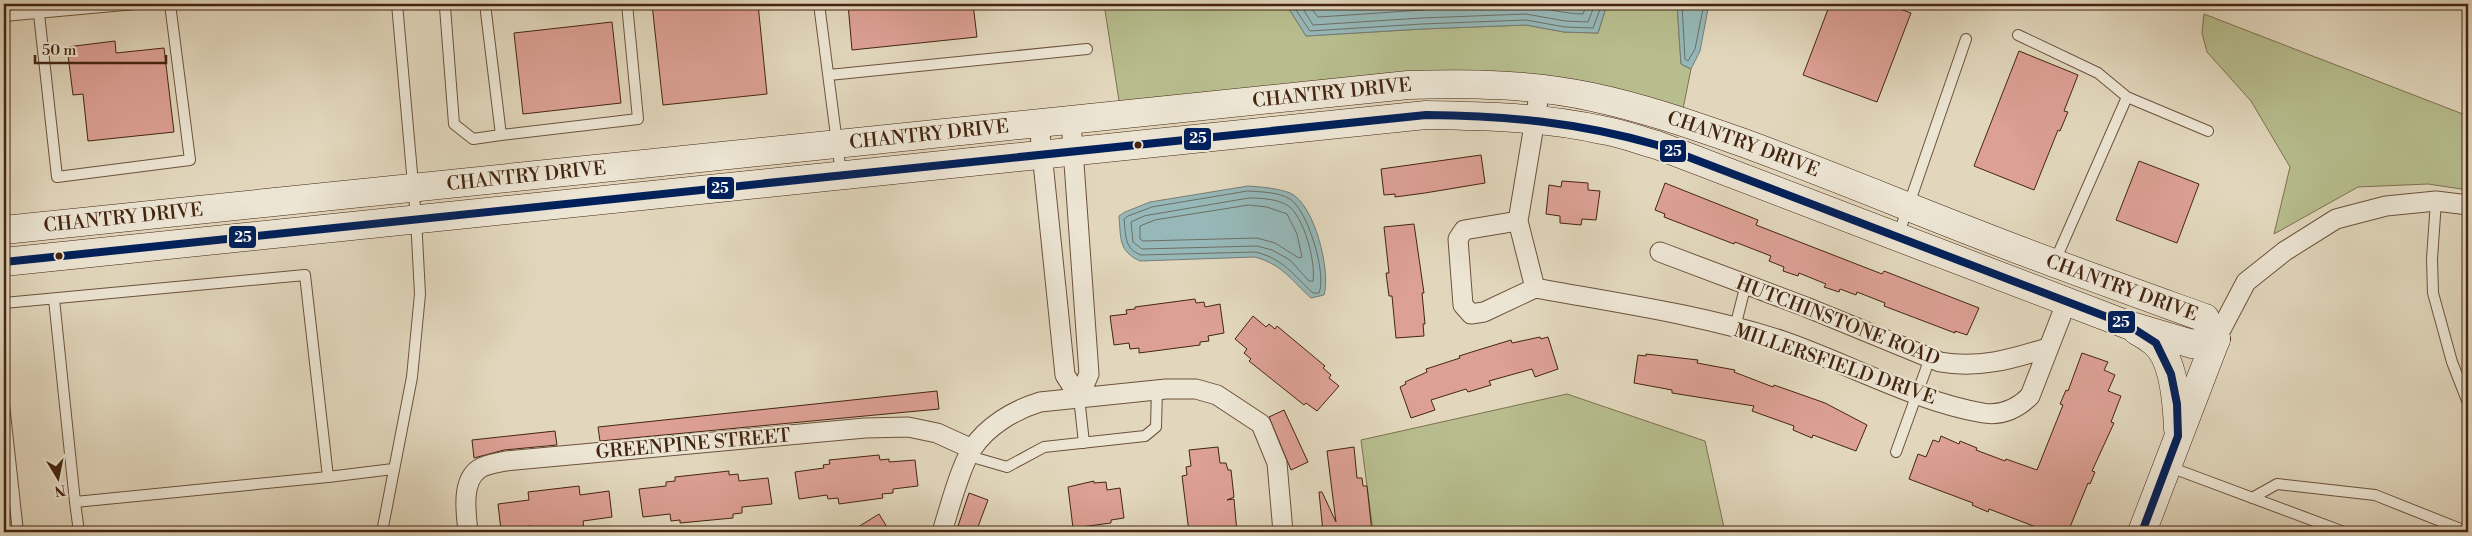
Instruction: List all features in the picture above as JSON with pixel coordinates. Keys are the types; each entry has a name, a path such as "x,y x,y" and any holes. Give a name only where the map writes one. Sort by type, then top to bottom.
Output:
{"street":[{"name":"CHANTRY DRIVE","path":"4,230 1408,86 1449,84 1540,88 1590,96 1657,112 1908,205 2205,318 2216,339 2192,344 2128,325 1657,145 1602,130 1534,120 1482,116 1426,116 416,218 4,262"},
{"path":"1518,222 1464,230 1458,239 1463,305 1471,314 1484,312 1535,288 1518,222 1540,88"},
{"path":"1071,121 1089,374 1079,397"},
{"path":"1039,124 1064,375 1079,397"},
{"path":"2142,532 2216,339 2246,282 2285,251 2336,219 2386,206 2436,201 2468,204"},
{"name":"HUTCHINSTONE ROAD","path":"1660,252 1746,284 1930,358 1960,366 2004,362 2048,348"},
{"name":"MILLERSFIELD DRIVE","path":"1535,288 1735,328 1786,342 1917,393 1984,413 2007,412 2021,406 2030,396 2067,301"},
{"path":"2128,325 2156,343 2166,360 2177,404 2178,436"},
{"path":"942,532 970,453 989,430 1022,408 1040,402 1079,397 1157,389 1196,389 1217,395 1261,424 1277,463 1283,532"},
{"name":"GREENPINE STREET","path":"468,532 467,486 471,477 479,468 506,461 865,428 908,427 937,433 970,453"}],"lane":[{"path":"4,16 135,4"},
{"path":"39,14 57,177 190,160 170,4"},
{"path":"382,532 412,377 420,294 416,218 398,4"},
{"path":"447,4 445,7 454,124 473,139 638,119 627,4"},
{"path":"485,4 501,135"},
{"path":"819,4 841,175"},
{"path":"2018,35 2098,74 2127,97 2208,131"},
{"path":"1898,236 1966,39"},
{"path":"829,75 1087,49"},
{"path":"2054,262 2127,97"},
{"path":"2436,201 2432,260 2433,293 2452,362 2468,403"},
{"path":"4,303 306,275 328,477"},
{"path":"1735,328 1746,284"},
{"path":"54,298 79,532 74,532"},
{"path":"1896,452 1930,358"},
{"path":"970,453 1007,468 1044,447 1145,436 1156,428 1157,389"},
{"path":"1079,397 1084,443"},
{"path":"4,404 18,532"},
{"path":"2167,466 2344,532"},
{"path":"75,502 393,469"},
{"path":"2252,498 2277,484 2375,495 2468,532"}],"green space":[{"path":"1104,4 1286,4 1306,36 1526,25 1564,32 1598,33 1607,4 1677,4 1681,64 1691,69 1683,109 1548,77 1120,107"},
{"path":"2204,14 2468,116 2468,190 2428,184 2358,187 2274,234 2290,167 2251,101 2207,52 2202,33"},
{"path":"1567,394 1705,441 1725,532 1373,532 1361,440"}],"water":[{"path":"1286,4 1607,4 1598,33 1564,32 1526,25 1306,36"},
{"path":"1677,4 1709,4 1700,51 1691,69 1681,64"},
{"path":"1248,186 1290,193 1307,210 1314,224 1323,256 1326,284 1324,295 1311,298 1280,269 1265,260 1255,257 1140,261 1124,248 1119,216 1125,212 1150,202"}],"building":[{"path":"652,4 758,4 767,94 663,105"},
{"path":"848,4 973,4 977,37 852,50"},
{"path":"1830,4 1886,4 1911,13 1877,102 1803,75"},
{"path":"612,22 621,103 523,114 514,33"},
{"path":"115,41 116,53 164,48 174,132 88,141 83,94 73,95 67,47"},
{"path":"2019,51 2078,75 2064,111 2068,112 2060,131 2058,130 2034,190 1974,166"},
{"path":"1481,155 1485,183 1395,197 1395,194 1384,195 1381,169"},
{"path":"2139,161 2199,184 2177,243 2116,220"},
{"path":"1562,181 1588,183 1588,190 1600,191 1596,220 1582,219 1581,225 1560,223 1560,216 1546,214 1549,185 1561,187"},
{"path":"1665,183 1758,220 1756,225 1882,274 1884,271 1979,308 1967,335 1955,331 1955,333 1884,306 1885,303 1857,292 1856,295 1840,289 1839,292 1824,287 1826,284 1799,273 1798,276 1783,271 1784,267 1769,261 1771,256 1664,217 1665,214 1655,210"},
{"path":"1414,224 1424,293 1422,293 1425,324 1423,324 1424,336 1396,338 1392,296 1389,296 1386,273 1389,273 1384,227"},
{"path":"1195,299 1196,303 1204,302 1205,307 1220,304 1224,333 1208,336 1209,341 1200,342 1200,345 1139,353 1139,348 1130,349 1129,343 1114,345 1110,316 1127,314 1126,310 1135,309 1135,307"},
{"path":"1253,316 1266,327 1269,324 1275,329 1277,326 1325,366 1323,368 1331,375 1329,378 1339,386 1317,411 1306,403 1304,405 1249,361 1251,359 1244,353 1247,349 1235,339"},
{"path":"1540,337 1541,339 1548,337 1558,369 1535,377 1532,369 1489,381 1491,385 1468,392 1466,389 1431,400 1435,410 1411,418 1400,387 1406,384 1405,382 1427,372 1426,369 1460,358 1459,356 1511,340 1512,343"},
{"path":"2082,353 2108,362 2104,370 2115,375 2108,391 2121,396 2111,422 2114,423 2092,471 2095,472 2090,484 2088,483 2068,532 2049,532 1989,509 1988,512 1972,505 1973,503 1909,479 1918,454 1926,457 1933,440 1939,442 1941,436 1959,444 1960,441 1977,448 1976,450 2005,461 2006,459 2037,470 2063,405 2060,404 2066,390 2068,391"},
{"path":"1646,354 1698,360 1697,363 1735,370 1734,372 1773,387 1774,385 1825,403 1867,425 1856,451 1813,435 1812,438 1793,430 1794,426 1752,411 1754,406 1672,393 1672,390 1634,383 1638,355 1646,356"},
{"path":"937,391 939,409 600,441 598,427"},
{"path":"1284,410 1308,462 1291,470 1269,417"},
{"path":"555,431 557,445 504,450 474,458 472,440"},
{"path":"1218,447 1220,463 1226,463 1228,470 1231,470 1234,497 1227,500 1234,499 1237,532 1189,532 1182,476 1187,475 1186,467 1191,466 1189,450"},
{"path":"1354,447 1357,478 1362,478 1363,486 1367,486 1372,532 1323,532 1319,492 1322,492 1336,522 1327,451"},
{"path":"879,455 880,460 889,459 889,462 915,460 918,486 893,489 893,493 882,494 883,498 839,504 838,498 828,499 827,495 799,499 795,472 824,468 823,465 830,464 829,460"},
{"path":"729,471 729,475 738,474 739,481 768,478 772,504 742,507 742,513 733,514 733,518 680,523 680,520 671,521 670,514 643,517 639,489 666,486 666,482 675,481 675,477"},
{"path":"1094,481 1094,483 1106,482 1107,490 1120,488 1124,518 1111,520 1111,523 1073,528 1068,487"},
{"path":"579,486 580,495 609,491 612,517 583,521 584,529 532,532 531,526 501,530 498,504 529,500 528,492"},
{"path":"969,493 988,500 976,532 956,532"},
{"path":"879,514 890,532 850,532"}],"transit line":[{"name":"25","path":"4,262 1426,115 1485,117 1542,122 1599,131 1657,145 2128,325 2156,343 2171,374 2177,404 2178,436 2142,532"}]}
